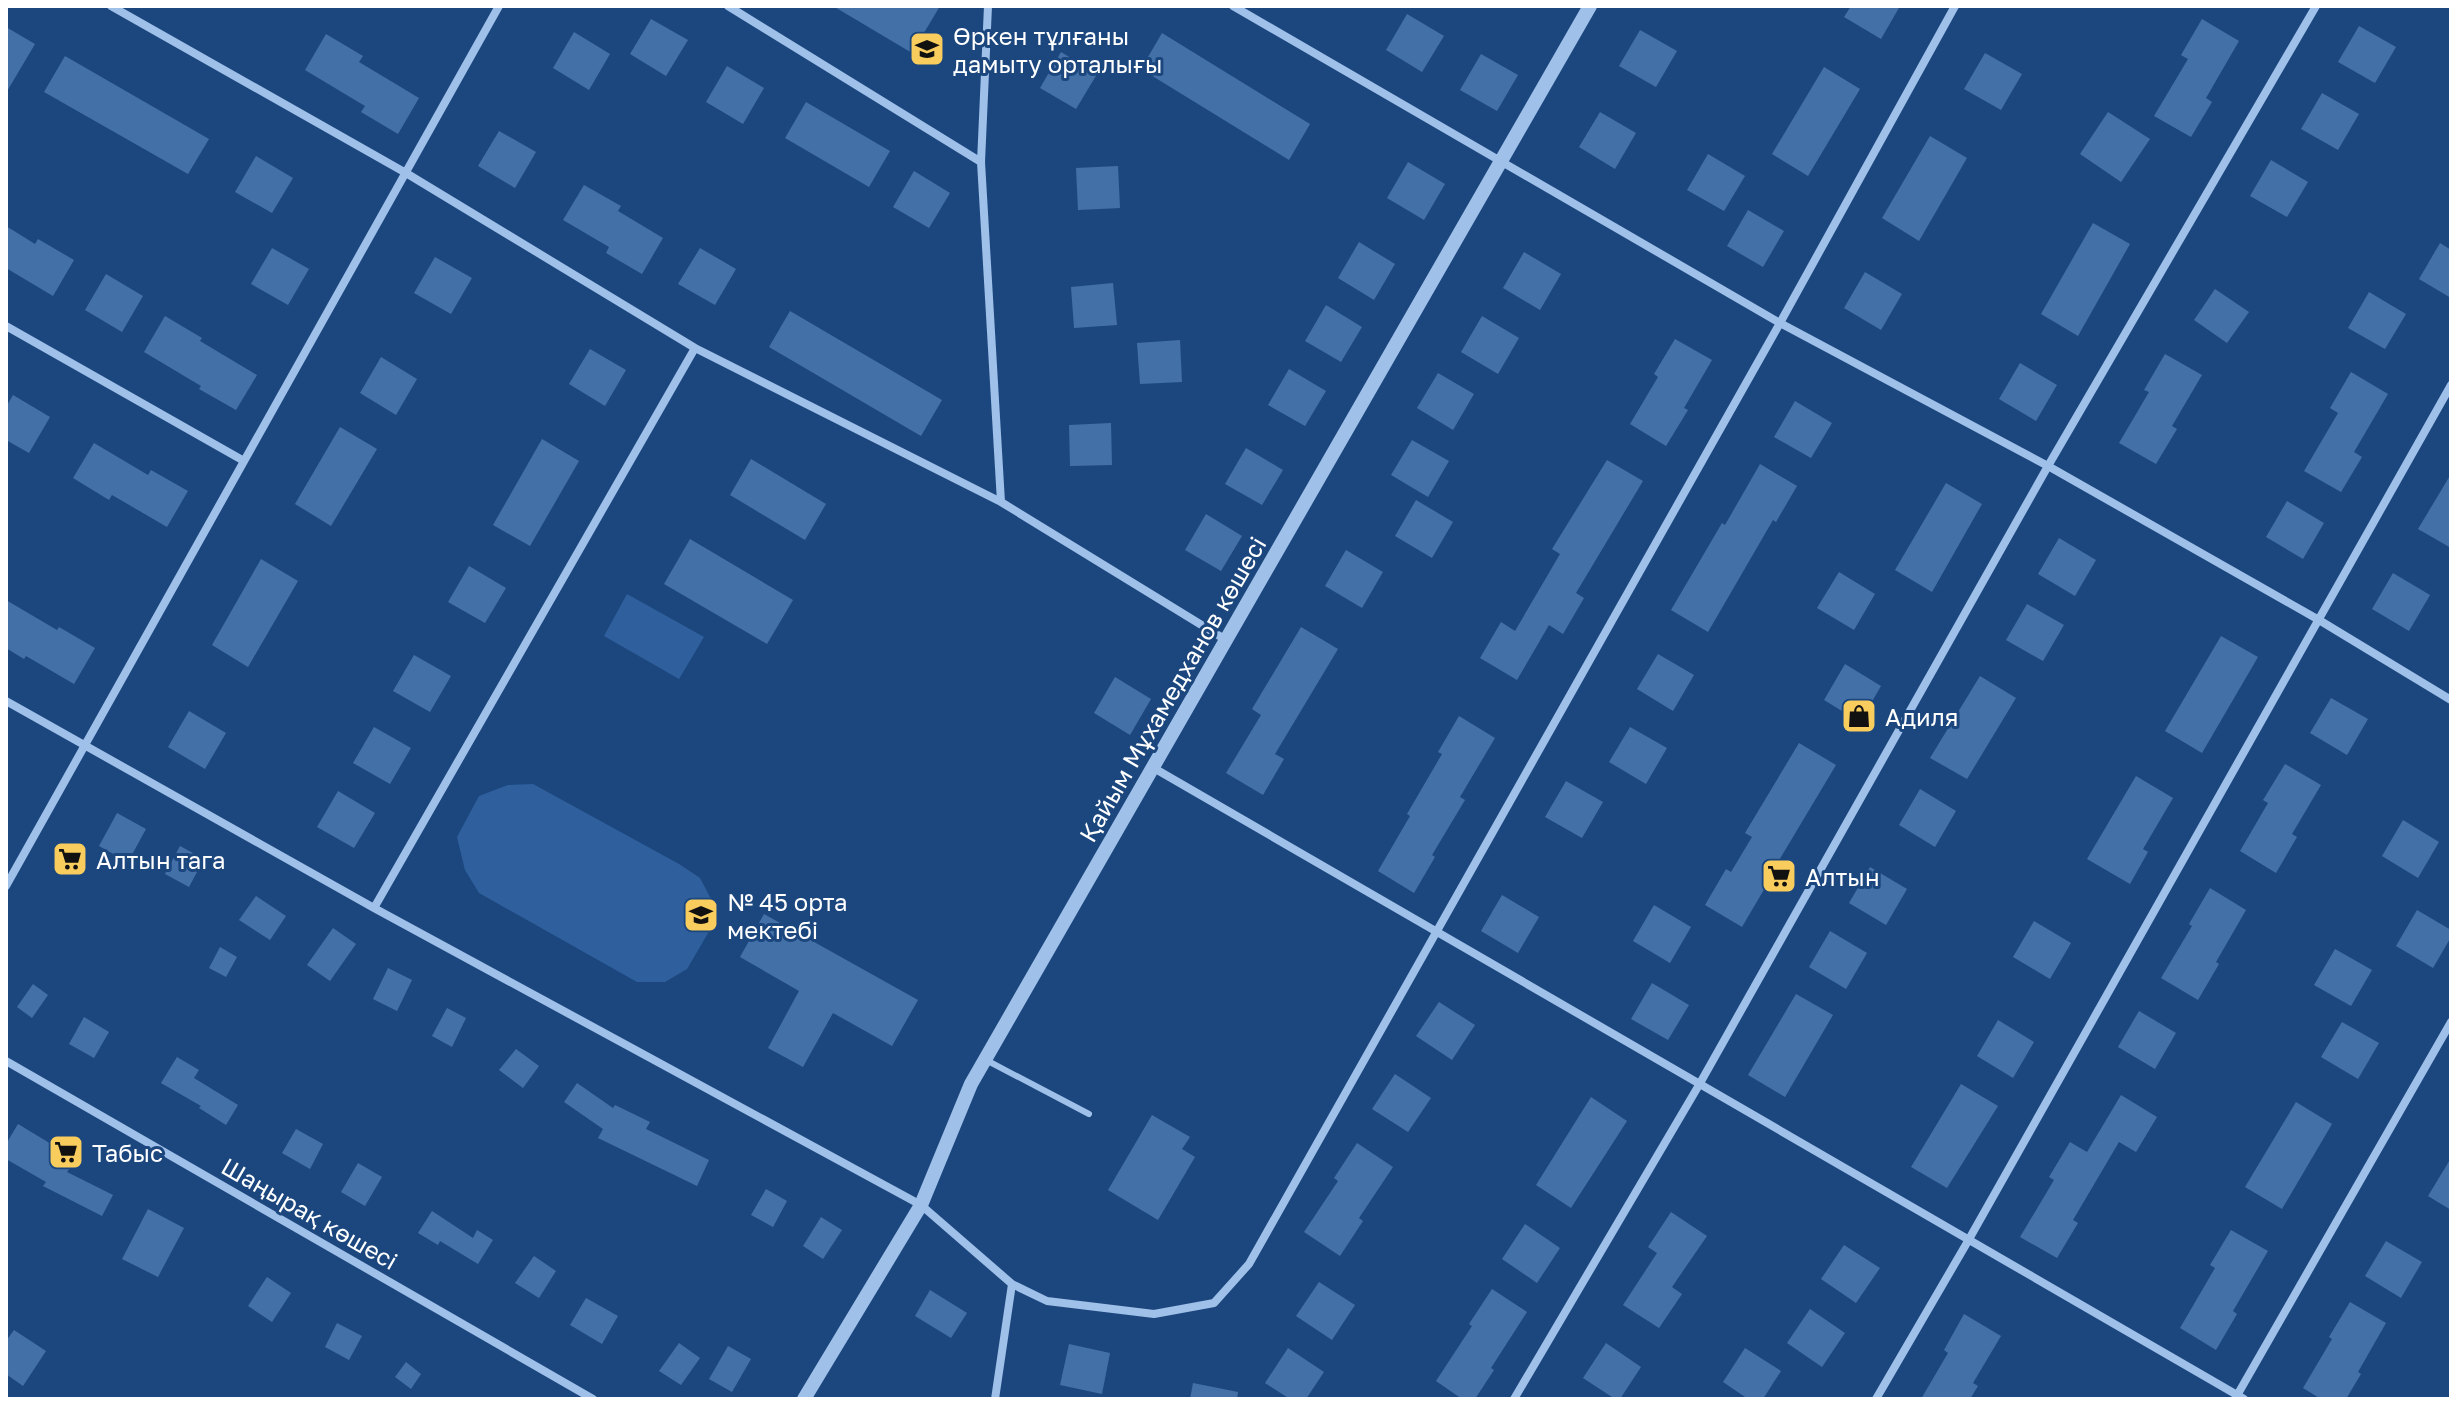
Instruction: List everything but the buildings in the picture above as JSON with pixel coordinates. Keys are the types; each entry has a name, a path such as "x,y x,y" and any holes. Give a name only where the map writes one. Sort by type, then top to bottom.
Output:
{"street":[{"path":"111,6 406,173 695,348 1001,502 1226,640"},
{"path":"6,886 499,6"},
{"path":"728,6 981,162"},
{"path":"988,6 981,162 1001,502"},
{"path":"1233,6 1780,323 2048,466 2319,620 2451,700"},
{"name":"Қайым Мұхамедханов көшесі","path":"804,1399 921,1205 971,1084 985,1059 1590,6"},
{"path":"6,701 374,908 921,1205 1012,1284 1047,1301 1154,1314 1214,1303 1249,1264 1780,323 1955,6"},
{"path":"1514,1399 1699,1085 2048,466 2316,6"},
{"path":"6,326 244,461"},
{"path":"374,908 695,348"},
{"path":"1876,1399 2451,385"},
{"path":"1152,767 2239,1398 2451,1022"},
{"name":"Шаңырақ көшесі","path":"6,1061 593,1399"},
{"path":"995,1399 1012,1284"}],"lane":[{"path":"985,1059 1089,1114"}],"shaded area":[{"path":"627,594 704,637 679,679 604,636"},
{"path":"533,784 700,878 711,899 711,928 687,969 665,982 637,982 479,893 465,870 457,837 479,796 508,785"}],"place":[{"name":"Өркен тұлғаны дамыту орталығы","path":"927,49"},
{"name":"Адиля","path":"1859,716"},
{"name":"Алтын тага","path":"70,859"},
{"name":"Алтын","path":"1779,876"},
{"name":"№ 45 орта мектебі","path":"701,915"},
{"name":"Табыс","path":"66,1152"}]}
